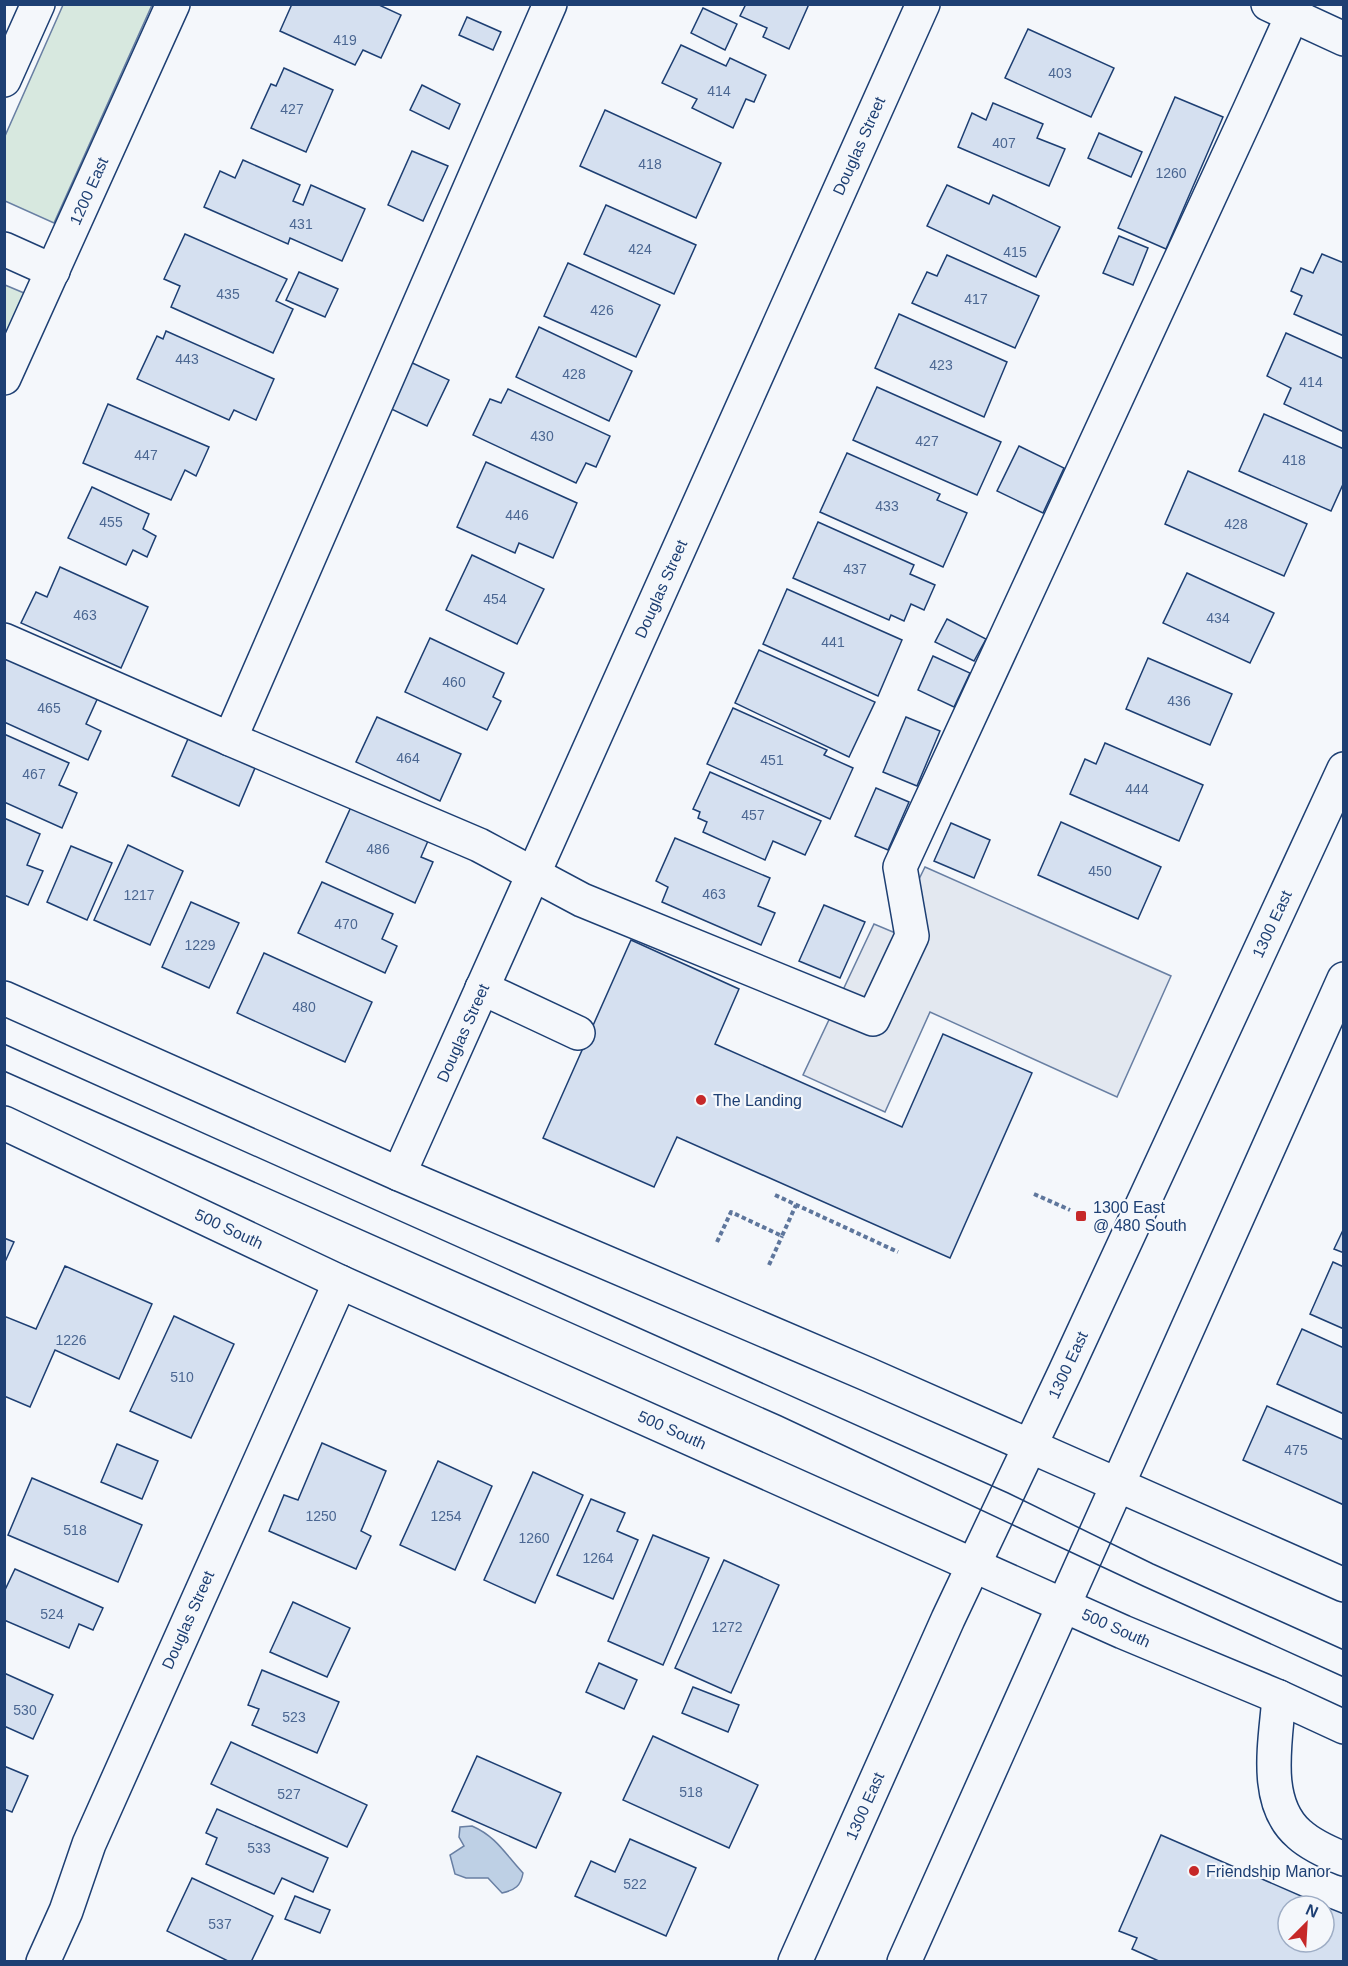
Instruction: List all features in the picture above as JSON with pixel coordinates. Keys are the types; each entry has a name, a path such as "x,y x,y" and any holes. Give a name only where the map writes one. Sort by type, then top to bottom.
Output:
{"main road":[{"path":"4,80 38,4"},
{"name":"1200 East","path":"4,378 173,4"},
{"path":"230,739 550,4"},
{"name":"Douglas Street","path":"399,1174 923,4"},
{"path":"4,640 479,845 582,900 873,1019 912,936 900,867 1285,8 1344,39"},
{"path":"4,249 53,271"},
{"name":"1300 East","path":"795,1962 973,1565 1344,769"},
{"path":"904,1962 1344,978"},
{"path":"482,988 578,1033"},
{"path":"4,998 399,1174 1119,1484 1344,1585"},
{"name":"500 South","path":"4,1123 340,1282 1063,1605 1344,1727"},
{"name":"Douglas Street","path":"43,1962 66,1911 88,1844 340,1282"},
{"path":"1279,1697 1274,1761 1279,1802 1287,1820 1299,1834 1344,1859"}],"path":[{"path":"1034,1194 1070,1210"},
{"path":"775,1195 898,1252"},
{"path":"769,1265 796,1205"},
{"path":"717,1242 731,1212 782,1236"}],"shaded area":[{"path":"63,5 152,5 54,223 5,201 5,136"},
{"path":"5,285 24,293 5,337"},
{"path":"925,867 1171,976 1117,1097 930,1012 885,1112 803,1075 874,924 893,932"}],"water":[{"path":"472,1826 488,1835 500,1846 523,1873 521,1881 514,1889 502,1893 488,1878 466,1878 455,1874 450,1855 464,1846 459,1837 460,1827"}],"building":[{"path":"292,4 377,4 401,15 381,58 363,50 355,65 280,31"},
{"path":"746,4 809,4 789,49 763,37 767,28 740,16"},
{"path":"703,8 737,24 725,50 691,33"},
{"path":"467,17 501,32 493,50 459,35"},
{"path":"1028,29 1114,68 1091,117 1005,78"},
{"path":"681,45 726,66 730,58 766,75 754,102 746,99 733,128 692,108 697,99 662,83"},
{"path":"284,68 333,90 306,152 251,128 271,84 276,86"},
{"path":"422,85 460,104 449,129 410,110"},
{"path":"1175,97 1223,117 1166,249 1118,228"},
{"path":"993,103 1043,124 1037,138 1065,149 1049,186 958,147 972,113 986,120"},
{"path":"605,110 721,163 696,218 580,166"},
{"path":"1099,133 1142,152 1131,177 1088,158"},
{"path":"412,151 448,166 423,221 388,205"},
{"path":"243,160 300,185 293,201 303,205 311,185 365,209 342,261 290,238 288,244 204,207 220,171 235,178"},
{"path":"947,185 989,204 993,195 1060,227 1036,277 927,226"},
{"path":"606,205 696,245 674,294 584,254"},
{"path":"185,234 287,279 276,301 293,309 273,353 171,307 180,286 164,279"},
{"path":"1119,236 1148,248 1133,285 1103,273"},
{"path":"1322,254 1344,263 1344,336 1294,314 1302,296 1291,291 1301,268 1313,273"},
{"path":"947,255 1039,296 1015,348 912,303 927,272 937,276"},
{"path":"568,263 660,305 636,357 544,316"},
{"path":"299,272 338,289 325,317 286,300"},
{"path":"899,314 1007,362 984,417 875,368"},
{"path":"539,327 632,371 609,421 516,377"},
{"path":"166,331 274,379 256,420 234,410 229,420 137,379 157,336 163,339"},
{"path":"1286,333 1344,359 1344,432 1284,404 1291,388 1267,376"},
{"path":"406,360 449,380 427,426 385,406"},
{"path":"877,387 1001,442 977,495 853,440"},
{"path":"508,389 610,436 596,467 586,463 576,483 473,435 490,399 501,403"},
{"path":"108,404 209,447 196,476 185,470 171,500 83,463"},
{"path":"1264,414 1344,449 1344,482 1331,511 1239,471"},
{"path":"1019,446 1064,468 1043,513 997,491"},
{"path":"847,453 940,494 937,500 967,513 943,567 820,512"},
{"path":"486,462 577,503 553,558 519,543 515,553 457,527"},
{"path":"1188,471 1307,524 1284,576 1165,524"},
{"path":"92,487 149,514 143,529 156,536 147,557 133,550 126,565 68,538"},
{"path":"818,522 914,565 910,574 935,585 924,610 911,604 904,621 891,615 889,620 793,578"},
{"path":"472,555 544,589 517,644 446,610"},
{"path":"60,567 148,607 121,668 21,623 36,592 47,597"},
{"path":"1187,573 1274,613 1250,663 1163,623"},
{"path":"787,589 902,640 878,696 763,644"},
{"path":"947,619 986,639 974,661 935,642"},
{"path":"430,638 504,673 493,697 501,701 487,730 405,692"},
{"path":"759,650 875,702 849,757 735,703"},
{"path":"4,655 100,693 86,724 101,731 88,760 4,722"},
{"path":"933,656 970,673 954,707 918,690"},
{"path":"1148,658 1232,694 1210,745 1126,709"},
{"path":"733,708 827,750 824,755 853,768 830,819 707,764"},
{"path":"377,717 461,754 440,801 356,762"},
{"path":"906,717 940,731 917,786 883,772"},
{"path":"191,732 258,761 239,806 172,776"},
{"path":"4,734 69,763 59,785 77,793 62,828 4,802"},
{"path":"1105,743 1203,785 1179,841 1070,794 1085,759 1096,764"},
{"path":"710,772 821,821 805,855 773,841 765,860 703,832 707,822 698,818 700,812 693,809"},
{"path":"876,788 909,802 888,850 855,836"},
{"path":"351,807 428,841 421,857 433,862 415,903 326,862"},
{"path":"4,818 40,834 27,865 43,871 28,905 4,895"},
{"path":"1061,822 1161,867 1138,919 1038,875"},
{"path":"951,823 990,840 974,878 934,861"},
{"path":"675,838 770,878 758,906 775,913 761,945 662,902 668,887 656,881"},
{"path":"128,845 183,871 150,945 94,920"},
{"path":"71,846 112,863 87,920 47,902"},
{"path":"322,882 393,914 382,939 397,946 385,973 298,933"},
{"path":"191,902 239,923 209,988 162,967"},
{"path":"824,905 865,922 840,978 799,961"},
{"name":"The Landing","path":"631,940 739,989 715,1044 902,1127 943,1034 1032,1073 950,1258 677,1137 654,1187 543,1138"},
{"path":"264,953 372,1002 345,1062 237,1013"},
{"path":"1344,1228 1344,1253 1334,1249"},
{"path":"4,1238 14,1242 4,1264"},
{"path":"1333,1262 1344,1267 1344,1329 1310,1314"},
{"path":"65,1266 152,1304 119,1379 55,1350 30,1407 4,1396 4,1316 36,1329"},
{"path":"174,1316 234,1344 191,1438 130,1411"},
{"path":"1302,1329 1344,1348 1344,1414 1277,1384"},
{"path":"1267,1406 1344,1440 1344,1505 1243,1460"},
{"path":"322,1443 386,1471 361,1531 371,1536 356,1569 269,1531 284,1495 298,1500"},
{"path":"117,1444 158,1461 142,1499 101,1482"},
{"path":"438,1461 492,1486 455,1570 400,1545"},
{"path":"533,1472 583,1495 535,1603 484,1580"},
{"path":"32,1478 142,1525 118,1582 8,1535"},
{"path":"591,1499 625,1513 617,1531 638,1540 613,1599 557,1575"},
{"path":"653,1535 709,1558 663,1665 608,1641"},
{"path":"724,1560 779,1585 731,1693 675,1668"},
{"path":"15,1569 103,1608 93,1630 79,1624 69,1648 4,1620 4,1592"},
{"path":"293,1602 350,1628 327,1677 270,1652"},
{"path":"599,1663 637,1680 624,1709 586,1692"},
{"path":"262,1670 339,1702 317,1753 252,1725 259,1709 248,1705"},
{"path":"4,1673 53,1695 33,1739 4,1726"},
{"path":"693,1687 739,1705 728,1732 682,1713"},
{"path":"653,1736 758,1785 729,1848 623,1800"},
{"path":"231,1742 367,1805 347,1847 211,1784"},
{"path":"477,1756 561,1793 536,1848 452,1811"},
{"path":"4,1766 28,1776 12,1812 4,1809"},
{"path":"217,1809 328,1858 313,1892 282,1878 274,1894 206,1864 217,1838 206,1833"},
{"name":"Friendship Manor","path":"1161,1835 1296,1894 1276,1894 1276,1954 1336,1954 1336,1911 1344,1914 1344,1962 1161,1962 1132,1949 1137,1938 1119,1931"},
{"path":"630,1839 696,1868 666,1936 575,1896 591,1861 615,1872"},
{"path":"192,1878 273,1916 251,1962 230,1962 167,1931"},
{"path":"295,1896 330,1910 320,1933 285,1919"}],"tram line":[{"path":"4,1044 1008,1493 1153,1564 1344,1650"},
{"path":"4,1071 781,1416 1143,1586 1344,1677"}],"place":[{"name":"The Landing","path":"701,1100"},
{"name":"1300 East @ 480 South","path":"1081,1216"},
{"name":"Friendship Manor","path":"1194,1871"}]}
